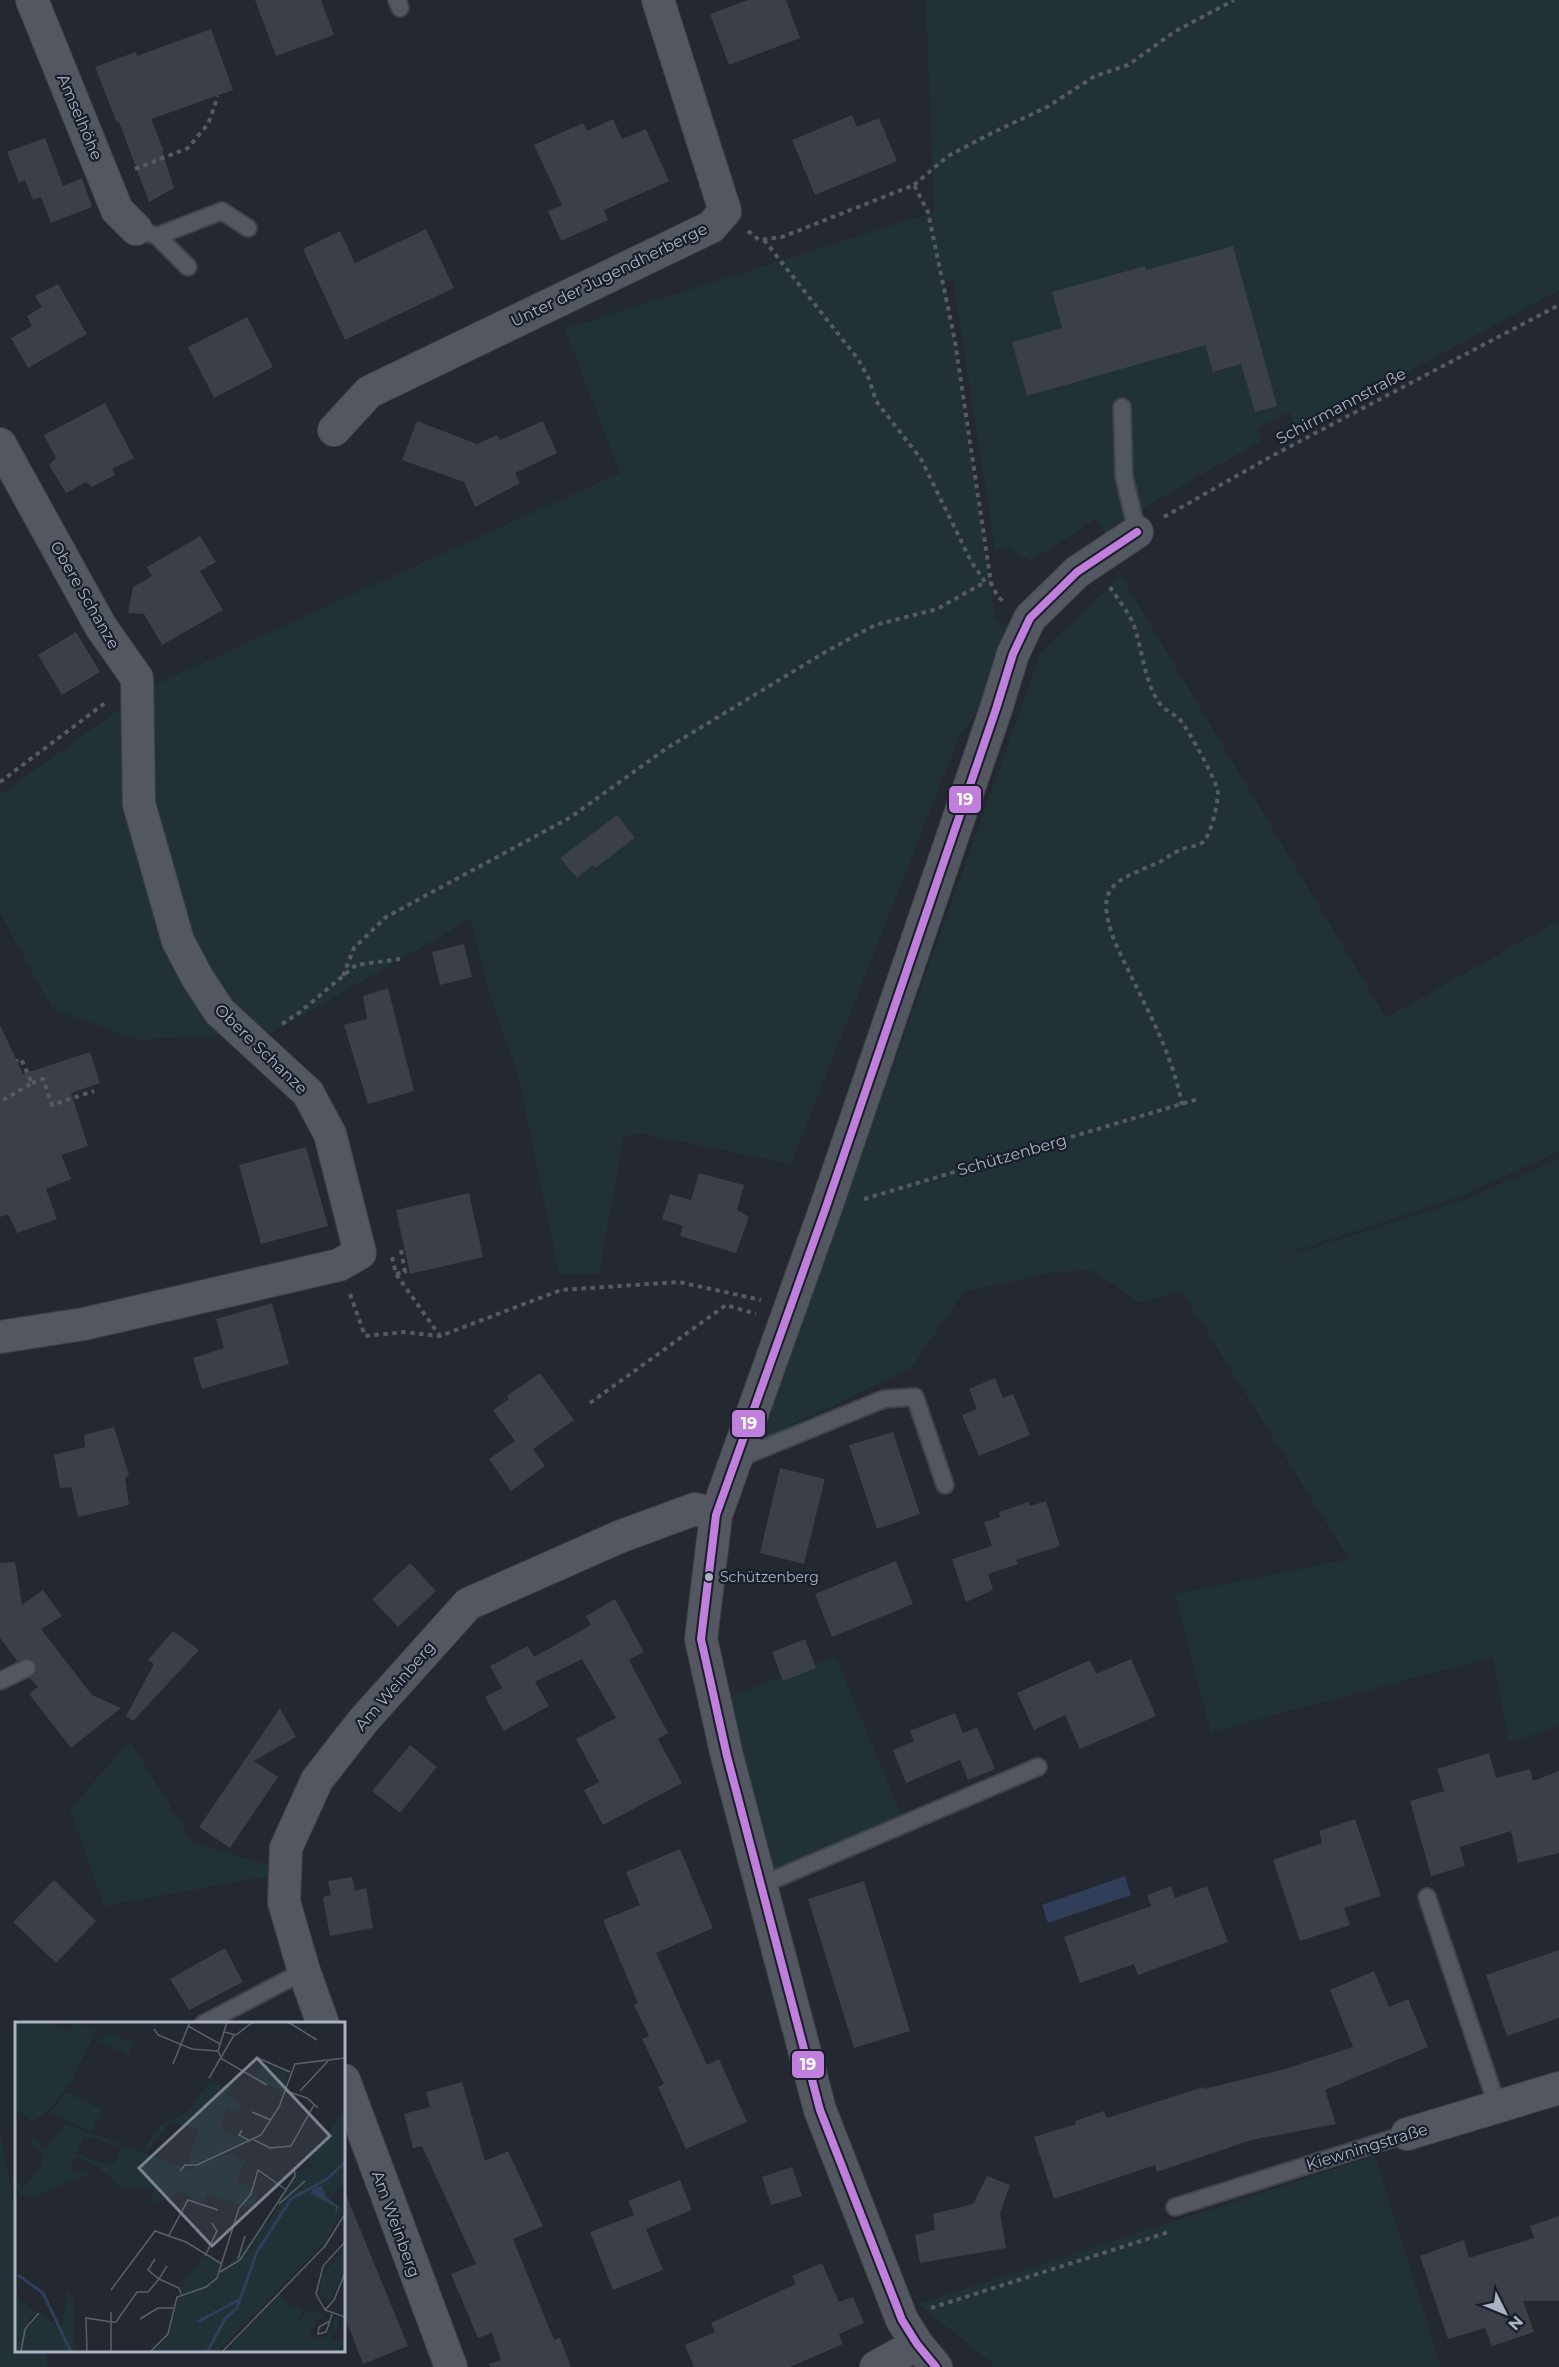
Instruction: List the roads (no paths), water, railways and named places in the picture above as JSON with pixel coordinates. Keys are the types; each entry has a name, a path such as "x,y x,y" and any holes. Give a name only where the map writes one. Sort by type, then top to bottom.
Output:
{"street":[{"name":"Amselhöhe","path":"32,0 117,210 146,232"},
{"name":"Unter der Jugendherberge","path":"334,430 369,392 711,227 725,211 658,0"},
{"name":"Obere Schanze","path":"0,444 101,627 137,678 140,804 178,942 219,1011 308,1093 330,1134 360,1253 339,1265 84,1324 0,1337"},
{"path":"876,2367 918,2344 820,2110 727,1755 701,1639 716,1515 825,1210 993,721 1013,654 1030,618 1077,572 1137,532"},
{"name":"Am Weinberg","path":"322,2022 303,1971 284,1902 286,1848 317,1780 363,1721 468,1604 619,1537 695,1509 716,1515"},
{"name":"Am Weinberg","path":"345,2083 451,2367"},
{"name":"Kiewningstraße","path":"1407,2134 1559,2088"}],"lane":[{"path":"146,232 222,211 248,228"},
{"path":"146,232 188,267"},
{"path":"1122,407 1124,476 1137,532"},
{"path":"736,1459 884,1399 915,1397 945,1485"},
{"path":"0,1681 27,1668"},
{"path":"761,1885 1038,1767"},
{"path":"1427,1897 1498,2108"},
{"path":"207,2022 303,1971"},
{"name":"Kiewningstraße","path":"1175,2206 1407,2134"}],"water":[{"path":"1125,1876 1131,1895 1048,1923 1042,1905"}],"place":[{"name":"Schützenberg","path":"709,1577"}]}
